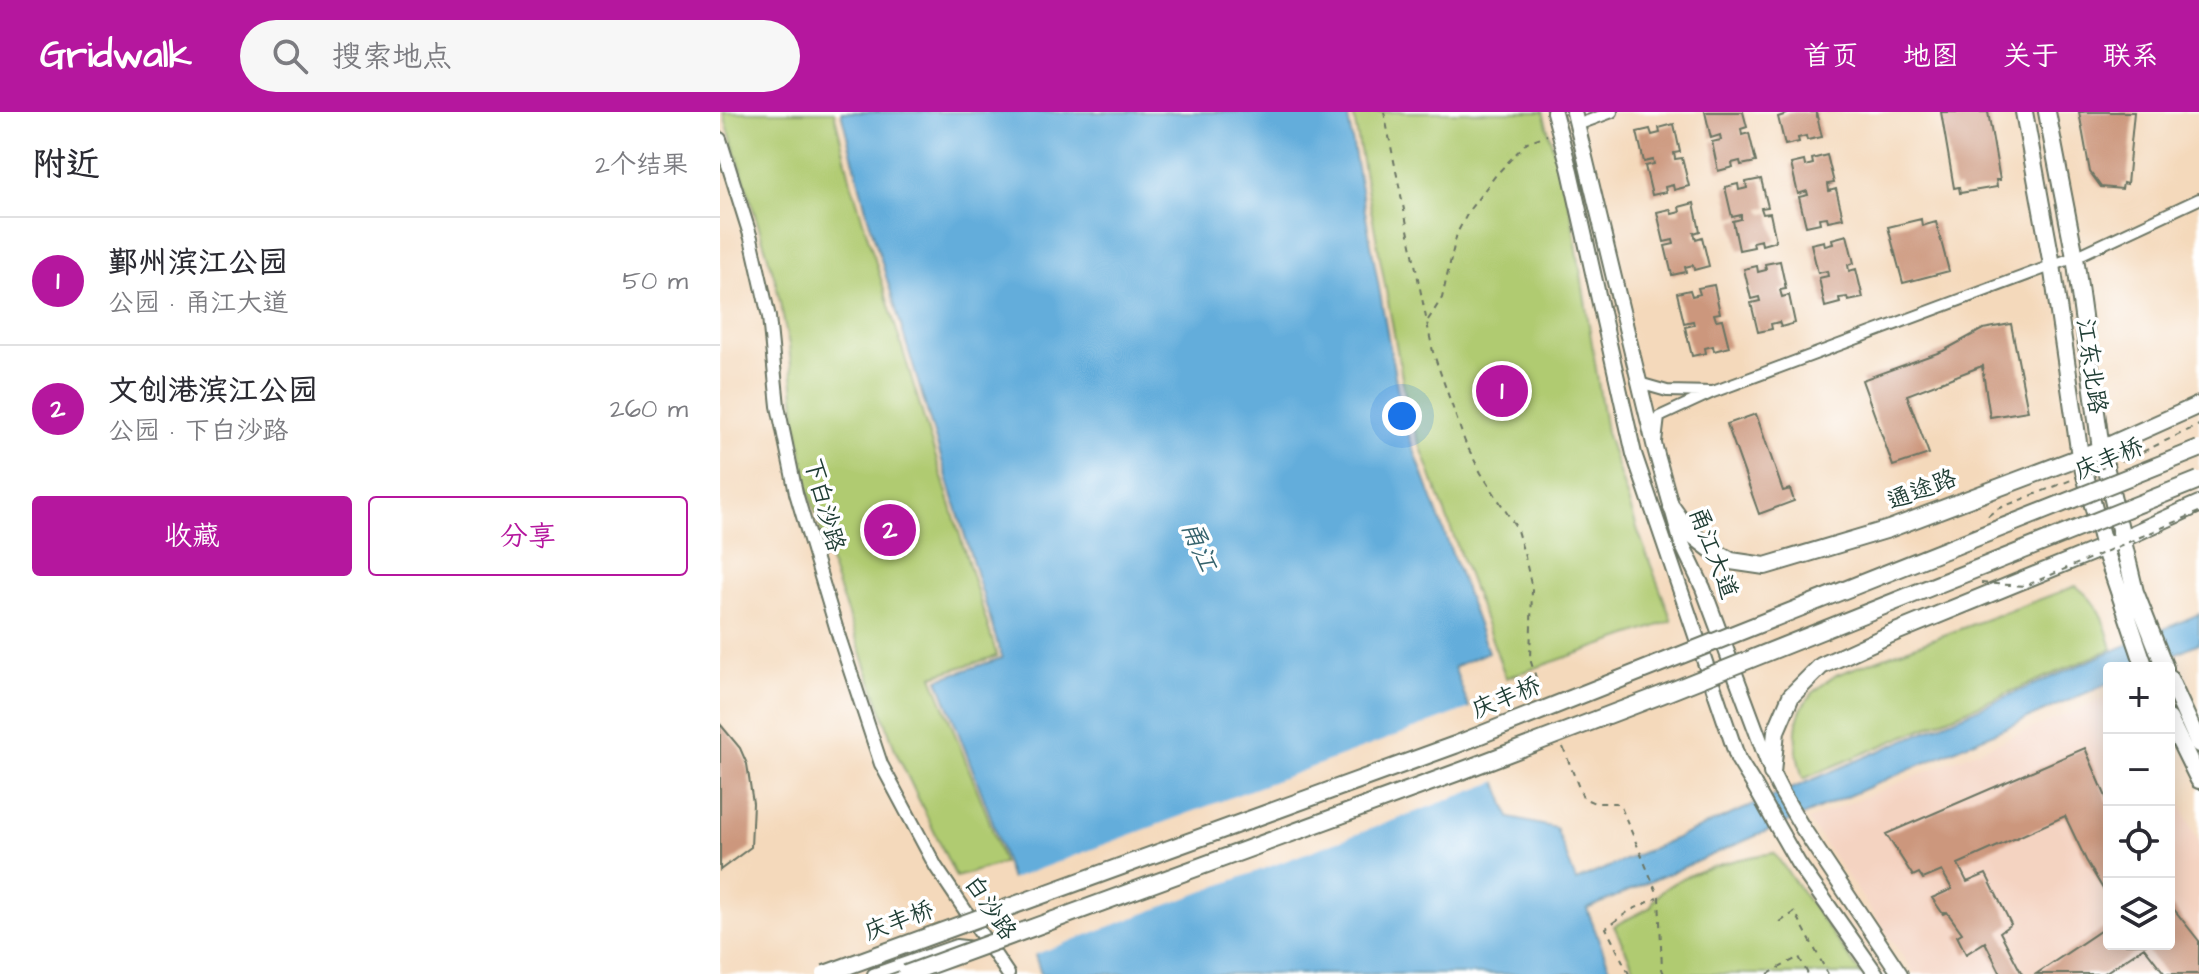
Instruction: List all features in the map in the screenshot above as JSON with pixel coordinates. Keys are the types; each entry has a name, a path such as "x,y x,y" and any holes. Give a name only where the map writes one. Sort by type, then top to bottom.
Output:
{"main road":[{"name":"甬江大道","path":"1554,112 1634,454 1738,759 1798,863 1876,974"},
{"name":"江东北路","path":"2024,112 2052,265 2080,456 2104,547 2162,662"},
{"name":"江东北路","path":"2047,112 2075,257 2101,449 2121,540 2128,598 2144,662"},
{"name":"甬江大道","path":"1575,119 1655,448 1682,544 1703,588 1781,791 1900,974"},
{"name":"通途路","path":"1672,508 1690,533 1712,550 1731,561 1765,566 1889,529 2101,449 2199,405"},
{"name":"庆丰桥","path":"825,974 1455,745 2199,449"},
{"path":"906,974 1647,700 2199,480"},
{"path":"1772,773 1776,731 1791,696 1821,666 2199,504"},
{"path":"2175,691 2199,744"},
{"path":"2175,731 2199,780"}],"street":[{"path":"1575,119 1612,112"},
{"name":"下白沙路","path":"720,139 757,264 769,317 778,406 796,493 814,556 881,764 936,867"},
{"path":"1655,448 1659,417 1674,408 2075,257 2199,199"},
{"path":"1639,383 1667,391 1713,392"},
{"name":"白沙路","path":"936,867 1008,974"},
{"path":"873,974 956,945 987,951 1000,962"}],"path":[{"path":"1384,112 1433,352 1465,442 1516,527 1532,589 1530,659 1545,704"},
{"path":"1427,321 1442,298 1457,233 1470,209 1527,142 1558,130"},
{"path":"1986,518 1997,509 2138,454 2199,425"},
{"path":"1971,582 2025,586 2199,512"},
{"path":"1562,744 1583,798 1595,803 1616,803 1621,807 1659,897 1664,974"},
{"path":"1629,974 1606,928 1629,911 1659,897"},
{"path":"1780,922 1795,912 1828,974"},
{"path":"1768,974 1799,957 1808,974"}],"shaded area":[{"path":"2103,699 2103,950 2175,950 2175,792 2199,843 2199,974 1915,974 1808,820"}],"green space":[{"path":"723,112 834,112 851,182 997,656 932,676 1003,863 956,877 896,752 835,578 806,482 789,345 775,279"},
{"path":"1353,112 1543,112 1571,212 1606,432 1638,531 1672,621 1506,678 1409,415"},
{"path":"2076,586 2100,614 2112,649 1803,779 1796,747 1799,714 1811,695 1836,675"},
{"path":"1774,853 1861,974 1637,974 1614,926 1651,907 1657,896 1686,877 1724,863"}],"water":[{"name":"甬江","path":"841,112 1347,112 1403,420 1488,652 1454,667 1510,818 1556,828 1576,881 2199,614 2199,643 2156,662 2103,662 2103,686 1587,909 1612,974 1041,974 991,817 938,679 1002,658 868,217"}],"pier":[{"path":"1473,707 1501,780 1031,956 1007,881"}],"building":[{"path":"1705,112 1743,112 1747,127 1741,129 1742,135 1749,133 1756,162 1741,165 1740,161 1732,163 1733,167 1718,171 1712,142 1721,140 1720,135 1711,138"},
{"path":"1787,112 1816,112 1822,137 1807,140 1806,136 1798,138 1799,142 1785,145 1778,117"},
{"path":"1941,112 1988,112 2000,180 1996,180 1997,187 1960,193 1959,187 1954,188"},
{"path":"2079,112 2134,112 2127,184 2123,183 2122,189 2101,187 2090,172"},
{"path":"1674,124 1680,152 1674,153 1675,159 1682,158 1689,186 1674,190 1673,185 1665,187 1666,192 1652,195 1645,166 1654,164 1653,160 1644,162 1637,132 1650,129 1652,135 1660,133 1659,128"},
{"path":"1827,155 1834,183 1828,184 1829,191 1836,189 1843,218 1828,221 1827,217 1819,218 1820,223 1806,226 1799,197 1808,195 1807,191 1798,194 1791,164 1804,161 1805,166 1813,164 1812,159"},
{"path":"1761,179 1768,207 1761,208 1763,214 1770,213 1776,241 1762,245 1761,240 1753,242 1754,247 1739,250 1733,221 1741,219 1741,215 1732,217 1725,187 1738,184 1739,190 1747,188 1746,182"},
{"path":"1694,203 1700,231 1694,233 1696,239 1702,237 1709,266 1694,270 1693,265 1685,267 1686,272 1672,275 1665,246 1674,244 1673,240 1664,242 1657,212 1670,209 1672,214 1680,212 1679,207"},
{"path":"1921,219 1922,226 1936,222 1949,271 1903,283 1888,227"},
{"path":"1847,235 1854,263 1848,265 1849,271 1856,269 1863,298 1848,301 1847,297 1839,298 1840,303 1825,307 1819,278 1828,276 1827,271 1818,273 1811,244 1824,241 1825,246 1833,244 1832,239"},
{"path":"1780,261 1786,289 1780,290 1782,297 1789,295 1795,323 1781,327 1779,322 1771,324 1772,329 1758,332 1751,303 1760,301 1759,297 1751,299 1744,269 1757,266 1758,272 1766,270 1765,264"},
{"path":"1714,285 1720,313 1714,314 1716,320 1722,319 1729,347 1714,351 1713,346 1705,348 1706,353 1692,356 1685,327 1694,325 1693,321 1684,323 1677,293 1690,290 1692,296 1700,294 1698,288"},
{"path":"2011,324 2028,411 1990,417 1982,366 1907,395 1929,454 1893,466 1862,380 1943,351 1983,329"},
{"path":"1756,414 1783,491 1790,489 1794,501 1759,514 1727,424"},
{"path":"720,724 740,748 747,764 753,803 751,847 720,870"},
{"path":"2085,748 2103,790 2103,889 2065,816 1958,864 1967,882 1986,874 2011,924 2000,932 2022,974 2001,974 1985,942 1966,954 1957,936 1962,933 1932,898 1952,889 1942,871 1923,879 1919,873 1913,876 1886,834"},
{"path":"2175,911 2199,941 2199,974 2165,974 2146,950 2175,950"},
{"path":"2103,929 2103,950 2139,950 2103,974 2036,974"}],"place":[{"name":"鄞州滨江公园","path":"1502,391"},
{"name":"文创港滨江公园","path":"890,530"}]}
